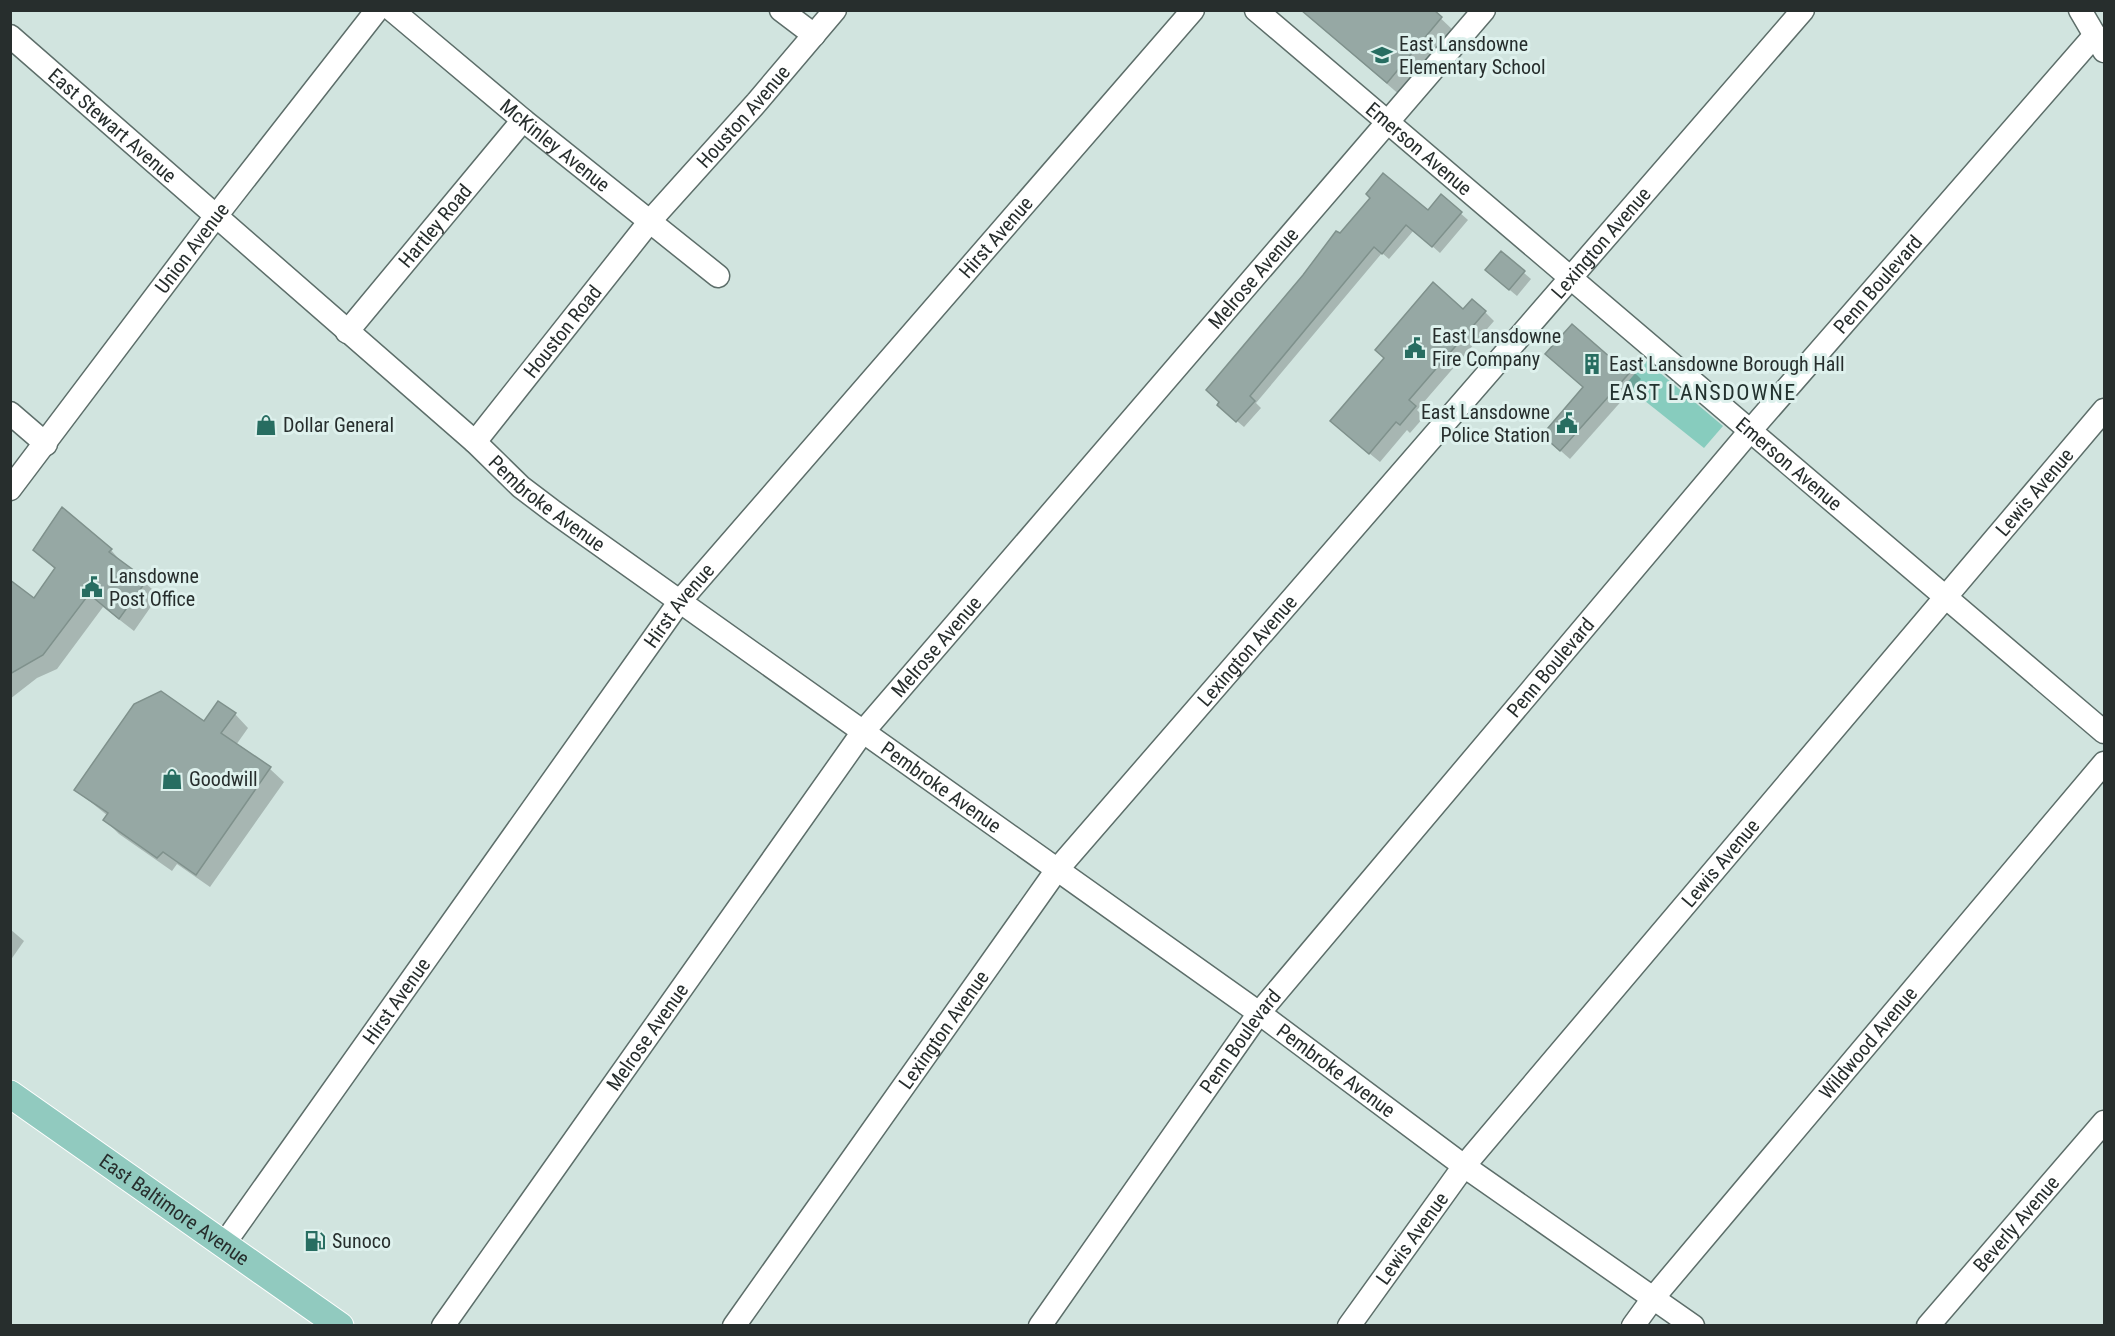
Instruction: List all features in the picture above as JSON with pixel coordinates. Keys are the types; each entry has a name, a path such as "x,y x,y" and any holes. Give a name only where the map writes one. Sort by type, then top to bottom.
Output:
{"main road":[{"name":"East Baltimore Avenue","path":"10,1094 340,1326"}],"street":[{"name":"Union Avenue","path":"10,489 216,216 377,10"},
{"name":"McKinley Avenue","path":"392,10 523,120 718,276"},
{"path":"781,10 814,35"},
{"name":"Houston Avenue","path":"650,221 719,147 835,10"},
{"name":"Hirst Avenue","path":"224,1244 680,601 1193,10"},
{"name":"Emerson Avenue","path":"1256,10 2104,732"},
{"name":"Melrose Avenue","path":"443,1326 862,733 1484,10"},
{"name":"Lexington Avenue","path":"734,1326 1056,871 1803,10"},
{"path":"2080,10 2100,43"},
{"name":"East Stewart Avenue","path":"10,36 216,216"},
{"name":"Penn Boulevard","path":"1040,1326 1259,1013 1750,431 2100,43"},
{"name":"Hartley Road","path":"347,332 523,120"},
{"name":"Pembroke Avenue","path":"216,216 475,442 538,500 862,733 1259,1013 1464,1166 1693,1326"},
{"name":"Houston Road","path":"475,442 650,221"},
{"name":"Lewis Avenue","path":"1348,1326 1464,1166 2104,410"},
{"path":"10,413 46,444"},
{"name":"Wildwood Avenue","path":"1634,1326 1654,1297 2104,763"},
{"name":"Beverly Avenue","path":"1928,1326 2104,1122"}],"green space":[{"path":"1646,361 1723,426 1704,448 1625,385"}],"building":[{"path":"1301,10 1434,10 1442,17 1387,83"},
{"path":"1383,173 1428,210 1441,194 1462,212 1432,247 1406,225 1382,254 1374,247 1250,396 1255,401 1236,422 1217,405 1219,402 1206,390 1303,275 1336,231 1340,233 1370,198 1366,194"},
{"path":"1501,251 1525,271 1509,290 1485,270"},
{"path":"1433,282 1463,309 1472,299 1486,311 1409,400 1416,406 1400,425 1396,422 1369,454 1330,421 1384,358 1375,350"},
{"name":"East Lansdowne Borough Hall","path":"1572,324 1611,358 1615,354 1633,369 1560,451 1542,435 1583,387 1545,354"},
{"name":"Lansdowne Post Office","path":"62,507 112,549 109,552 147,580 119,619 89,594 43,655 10,674 10,580 34,598 55,568 33,550"},
{"name":"Goodwill","path":"161,691 204,721 218,701 236,713 221,733 271,767 196,875 163,852 157,858 103,820 108,813 74,790 134,704"}],"place":[{"name":"East Lansdowne Elementary School","path":"1382,55"},
{"name":"East Lansdowne Fire Company","path":"1415,348"},
{"name":"East Lansdowne Borough Hall","path":"1592,364"},
{"name":"East Lansdowne Police Station","path":"1567,423"},
{"name":"Dollar General","path":"266,425"},
{"name":"Lansdowne Post Office","path":"92,587"},
{"name":"Goodwill","path":"172,779"},
{"name":"Sunoco","path":"315,1241"}],"district":[{"name":"EAST LANSDOWNE","path":"1703,392"}]}
